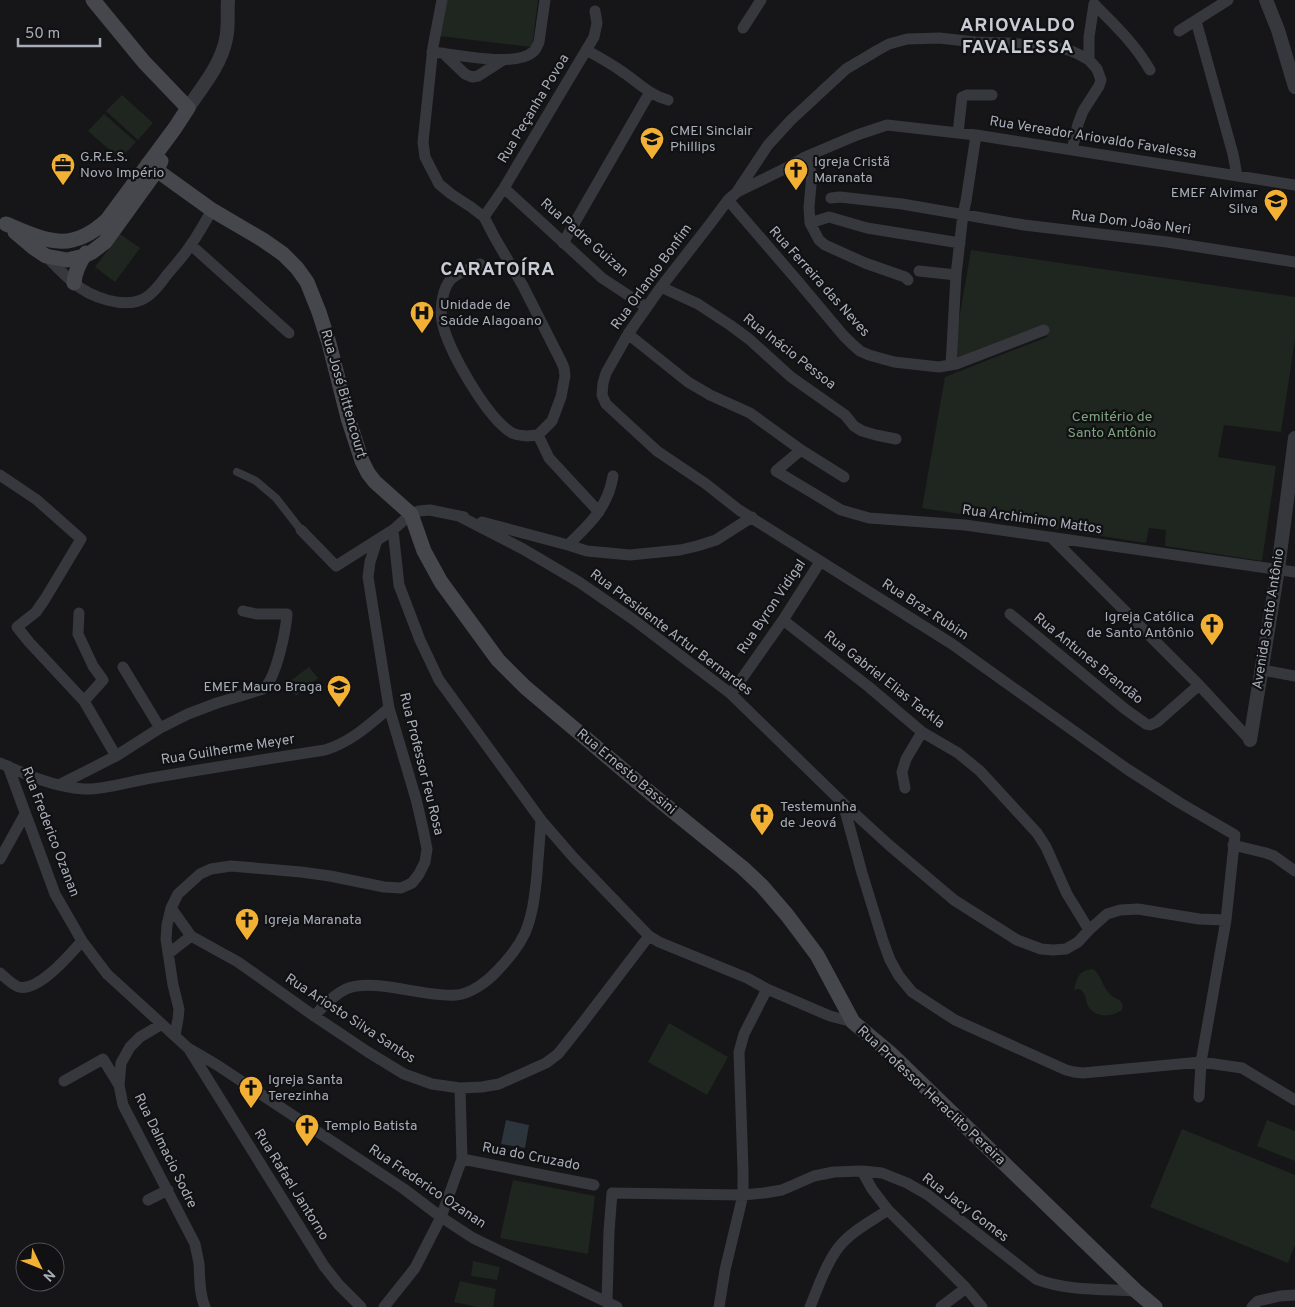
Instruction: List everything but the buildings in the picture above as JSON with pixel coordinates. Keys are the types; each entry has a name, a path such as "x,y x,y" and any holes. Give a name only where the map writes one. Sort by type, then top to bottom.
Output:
{"main road":[{"path":"3,221 46,256 67,260 92,252 105,242 188,108 144,62 92,0"},
{"path":"3,221 47,240 69,242 84,237 107,220 152,167"},
{"name":"Rua José Bittencourt","path":"152,167 212,210 263,240 283,254 297,268 307,282 327,335 348,418 362,462 375,482 411,514"},
{"path":"74,283 75,274 94,240 98,228"},
{"name":"Rua Ernesto Bassini","path":"411,514 424,551 441,582 498,660 525,687 654,796 731,857 762,886 787,915 817,956 853,1022"},
{"name":"Rua Professor Heraclito Pereira","path":"853,1022 890,1053 1136,1291 1155,1307"}],"street":[{"path":"188,108 223,53 228,26 228,0"},
{"path":"442,0 438,52 423,142 424,157 439,184 484,217 523,286 564,368 565,376 561,397 552,421 538,435 525,437 512,433 495,419 480,399 454,355 444,327 441,318 447,284 453,278 480,264"},
{"path":"438,52 503,60 522,58 532,53 539,42 544,0"},
{"path":"742,28 761,0"},
{"path":"1179,31 1228,0"},
{"path":"1266,0 1278,30 1295,87"},
{"path":"1072,150 1083,111 1101,80 1097,69 1089,60 1091,2"},
{"path":"1091,2 1125,34 1140,52 1150,70"},
{"name":"Rua Peçanha Povoa","path":"484,217 504,188 586,50 596,31 595,11"},
{"path":"1196,21 1233,154 1237,176"},
{"name":"Rua Orlando Bonfim","path":"606,404 602,394 606,373 646,307 732,196 768,145 791,120 846,69 889,44 907,39 921,38 1008,43 1069,50 1089,60"},
{"path":"586,50 618,68 650,92 668,100"},
{"path":"438,52 465,74 472,77 478,76 503,60"},
{"path":"563,243 650,92"},
{"path":"958,133 962,97 966,94 992,95"},
{"name":"Rua Orlando Bonfim","path":"732,196 805,157 857,134 887,125"},
{"name":"Rua Vereador Ariovaldo Favalessa","path":"887,125 976,135 1295,185"},
{"path":"951,365 956,275 963,214 976,135"},
{"path":"805,157 812,174 809,207 810,224 815,235 825,246 864,263 905,277 908,280"},
{"name":"Rua Padre Guizan","path":"504,188 602,278 646,307"},
{"name":"Rua Ferreira das Neves","path":"732,196 852,344 860,351 869,355 894,362 939,367 956,364 1044,330"},
{"name":"Rua Dom João Neri","path":"831,198 840,197 902,204 1024,225 1167,242 1295,262"},
{"path":"46,256 74,283 94,294 112,301 123,303 135,302 145,299 154,292 191,245 212,210"},
{"path":"810,224 829,217 867,228 960,243"},
{"path":"191,245 289,333"},
{"path":"919,271 956,275"},
{"name":"Rua Inácio Pessoa","path":"661,287 698,304 730,325 749,339 791,377 845,416 854,426 876,435 896,439"},
{"path":"628,334 688,382 750,413 801,450 844,477"},
{"name":"Rua Braz Rubim","path":"606,404 657,451 723,496 739,510 952,644 1128,769 1234,840 1274,856 1295,871"},
{"path":"538,435 549,458 599,512"},
{"name":"Avenida Santo Antônio","path":"1250,740 1293,472 1295,438"},
{"name":"Rua Archimimo Mattos","path":"801,450 776,471 841,510 857,516 965,526 1295,572"},
{"path":"237,472 256,481 276,498 301,530 336,566 393,530 411,514 419,511 430,510 459,516 587,551 630,555 680,550 697,546 716,540 752,518"},
{"path":"0,474 37,500 81,538 36,612 17,627 84,701 116,756"},
{"path":"568,545 599,512 609,492 613,476"},
{"name":"Rua Presidente Artur Bernardes","path":"459,516 523,549 579,582 634,620 731,694 888,845 954,900 1017,940 1032,946 1052,950 1066,949 1078,942 1108,914 1120,910 1138,909 1226,920"},
{"name":"Rua Professor Heraclito Pereira","path":"393,530 399,584 420,640 438,680 541,820 573,857 648,936 679,952 720,966 830,1016 853,1022"},
{"path":"1052,538 1199,685 1250,740"},
{"name":"Rua Professor Feu Rosa","path":"175,1035 178,1009 166,939 167,925 171,908 178,894 200,874 211,869 231,866 301,872 384,887 401,888 412,883 425,862 427,849 416,798 389,708 368,577 370,562 377,540"},
{"name":"Rua Byron Vidigal","path":"731,694 783,620 820,562"},
{"path":"59,785 116,756 160,728 188,714 217,702 266,687 284,639 287,614 256,614 243,611"},
{"path":"79,613 78,634 93,666 103,680 84,701"},
{"name":"Rua Antunes Brandão","path":"1010,614 1125,709 1150,726 1199,685"},
{"name":"Rua Gabriel Elias Tackla","path":"783,620 869,687 922,732 958,753 980,770 1037,833 1067,894 1089,930"},
{"path":"123,667 160,728"},
{"path":"1262,670 1295,676"},
{"name":"Rua Guilherme Meyer","path":"4,764 35,778 59,785 84,789 100,788 325,750 350,740 389,708"},
{"path":"905,788 902,772 906,760 922,732"},
{"name":"Rua Frederico Ozanan","path":"4,764 55,894 82,941 107,974 188,1048 404,1189 473,1238 612,1304"},
{"path":"843,803 862,873 890,960 898,976 912,992 955,1020 1066,1070 1083,1073 1201,1062 1242,1068 1295,1100"},
{"path":"0,859 25,814"},
{"path":"314,1016 329,1000 346,989 364,985 431,994 457,995 482,986 515,951 525,934 534,902 541,820"},
{"path":"1199,1097 1201,1062 1226,920 1234,840"},
{"path":"168,954 191,936 171,908"},
{"name":"Rua Ariosto Silva Santos","path":"191,936 238,962 314,1016 404,1074 432,1084 460,1088 499,1084 546,1063 558,1054 648,936"},
{"path":"0,973 10,982 21,987 32,985 44,978 82,941"},
{"path":"719,1307 725,1270 743,1195 740,1052 744,1034 767,989"},
{"name":"Rua Dalmacio Sodre","path":"162,1024 140,1037 130,1047 121,1063 119,1085 123,1105 195,1244 200,1289 205,1307"},
{"name":"Rua Rafael Jantorno","path":"188,1048 324,1266 339,1285 361,1307"},
{"path":"64,1081 102,1059 119,1085"},
{"path":"384,1307 415,1268 441,1217 462,1160 460,1088"},
{"name":"Rua do Cruzado","path":"462,1160 594,1184"},
{"path":"862,1171 872,1189 888,1210 966,1288 982,1307"},
{"name":"Rua Jacy Gomes","path":"612,1304 609,1231 612,1193 743,1195 782,1190 814,1176 834,1172 862,1171 882,1173 928,1195 1036,1279 1064,1287 1136,1291"},
{"path":"148,1200 168,1190"},
{"path":"810,1307 828,1264 837,1249 850,1236 888,1210"},
{"path":"941,1307 966,1288"},
{"path":"1252,1307 1258,1301 1295,1295"}],"green space":[{"path":"443,0 538,0 532,47 439,36"},
{"path":"122,95 153,123 138,140 106,111"},
{"path":"104,114 136,142 120,159 88,131"},
{"path":"120,234 140,248 115,282 95,267"},
{"name":"Cemitério de Santo Antônio","path":"971,250 1295,297 1295,339 1281,432 1224,425 1218,457 1276,466 1262,561 1165,546 1166,530 1149,528 1146,543 922,508 945,377 1047,337 1044,326 952,361"},
{"path":"309,667 318,678 296,696 286,684"},
{"path":"1093,969 1109,993 1121,1001 1122,1010 1111,1015 1096,1014 1088,1006 1082,991 1080,989 1074,990 1079,975 1084,971"},
{"path":"669,1023 728,1057 707,1095 648,1062"},
{"path":"1267,1120 1295,1131 1295,1161 1257,1146"},
{"path":"1182,1129 1295,1175 1295,1245 1288,1263 1150,1207"},
{"path":"513,1180 595,1196 588,1254 500,1238"},
{"path":"473,1261 500,1267 497,1280 471,1276"},
{"path":"460,1281 496,1289 493,1307 477,1307 454,1302"}],"shaded area":[{"path":"506,1120 529,1125 525,1148 501,1144"}],"place":[{"name":"CMEI Sinclair Phillips","path":"652,160"},
{"name":"G.R.E.S. Novo Império","path":"63,186"},
{"name":"Igreja Cristã Maranata","path":"796,191"},
{"name":"EMEF Alvimar Silva","path":"1276,222"},
{"name":"Unidade de Saúde Alagoano","path":"422,334"},
{"name":"Igreja Católica de Santo Antônio","path":"1212,646"},
{"name":"EMEF Mauro Braga","path":"339,708"},
{"name":"Testemunha de Jeová","path":"762,836"},
{"name":"Igreja Maranata","path":"247,941"},
{"name":"Igreja Santa Terezinha","path":"251,1109"},
{"name":"Templo Batista","path":"307,1147"}],"district":[{"name":"ARIOVALDO FAVALESSA","path":"1018,37"},
{"name":"CARATOÍRA","path":"498,270"}]}
